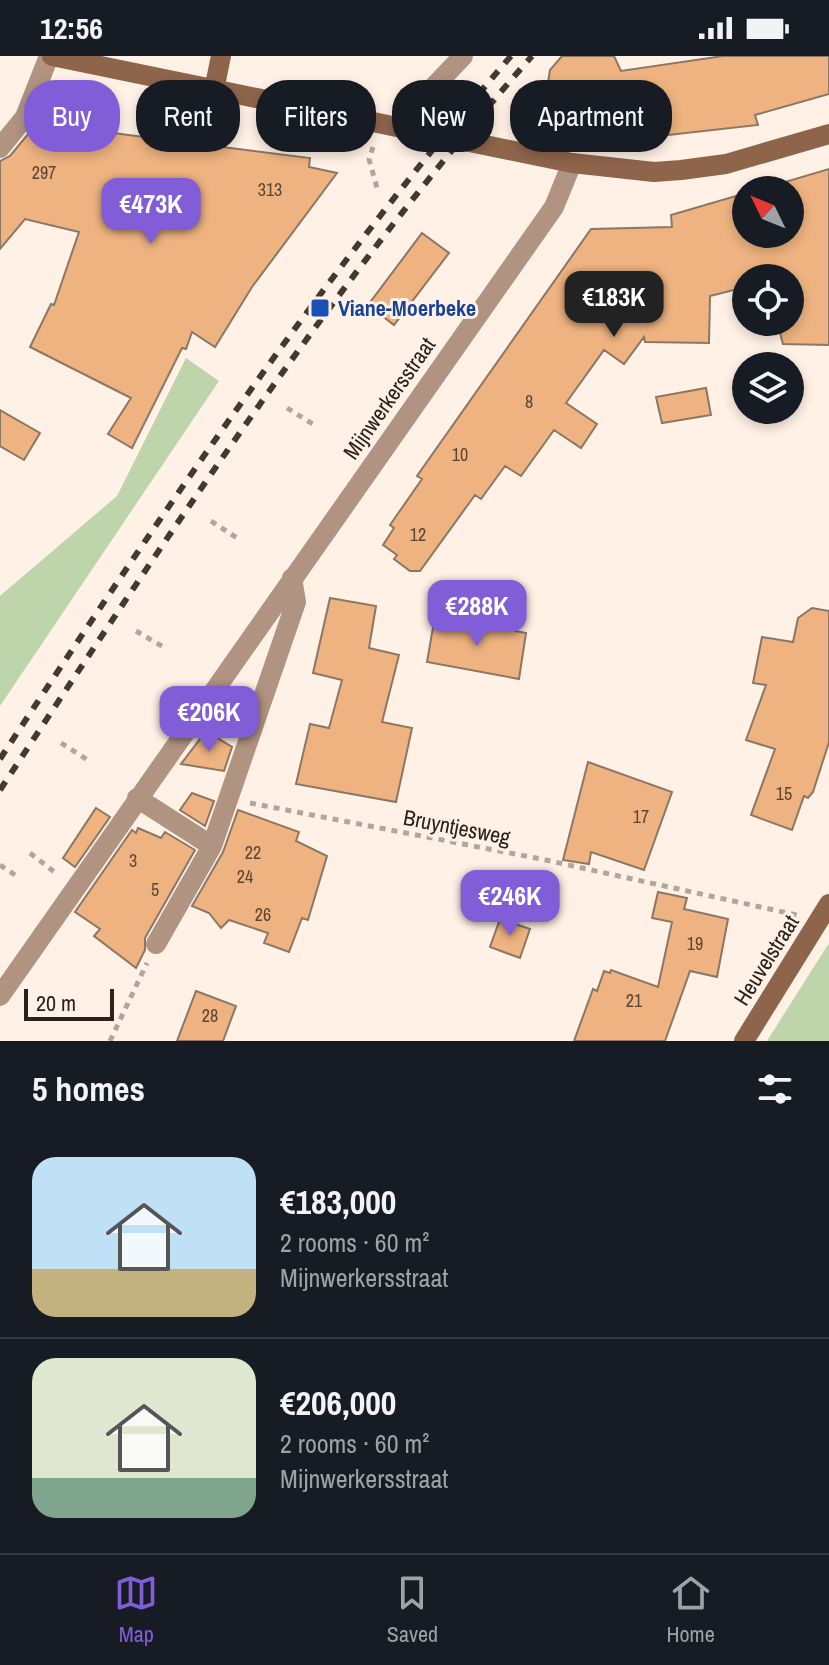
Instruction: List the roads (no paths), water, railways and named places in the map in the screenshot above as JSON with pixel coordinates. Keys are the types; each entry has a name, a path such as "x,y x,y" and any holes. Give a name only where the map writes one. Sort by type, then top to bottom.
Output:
{"main road":[{"path":"50,56 166,80"},
{"path":"216,80 221,56"},
{"path":"240,95 392,125"},
{"path":"494,147 572,163 654,172 726,164 829,134"},
{"name":"Heuvelstraat","path":"744,1041 824,912"}],"street":[{"path":"0,148 25,117 50,56"},
{"path":"440,80 463,56"},
{"name":"Mijnwerkersstraat","path":"0,996 554,207 572,163"},
{"path":"156,944 212,846 296,602 292,578"},
{"path":"137,798 212,846"}],"railway":[{"path":"0,759 244,399 373,225 511,56"},
{"path":"0,790 253,414 388,231 532,56"}],"place":[{"name":"Viane-Moerbeke","path":"320,308"}]}
